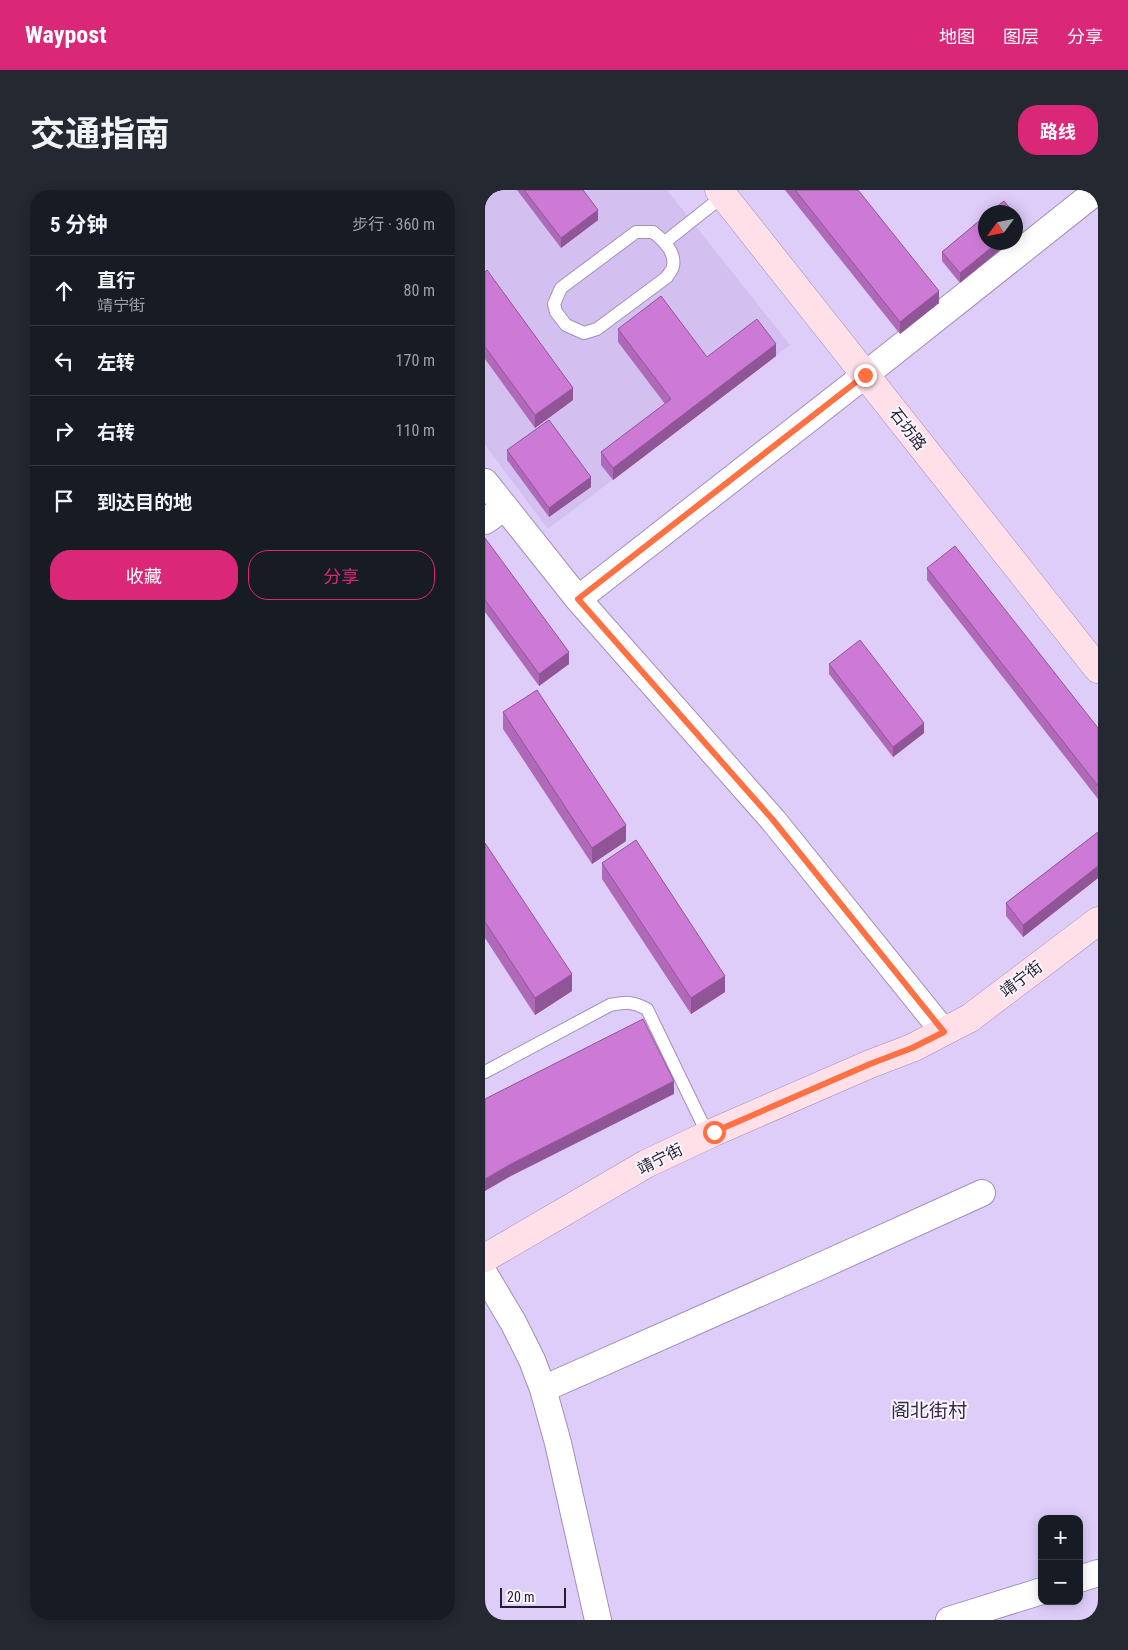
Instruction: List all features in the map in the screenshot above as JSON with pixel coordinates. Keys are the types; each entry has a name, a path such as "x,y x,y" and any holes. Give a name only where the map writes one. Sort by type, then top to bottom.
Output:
{"main road":[{"name":"石坊路","path":"721,193 1098,669"},
{"name":"靖宁街","path":"485,1258 647,1164 708,1135 870,1064 912,1048 970,1018 1098,921"}],"street":[{"path":"578,599 1098,190"},
{"path":"485,482 495,514 578,599 773,820 944,1032"},
{"path":"543,1389 814,1270 982,1193"},
{"path":"485,1275 517,1329 543,1389 558,1442 598,1620"},
{"path":"1083,1578 1098,1573"},
{"path":"949,1620 1038,1592"}],"lane":[{"path":"665,242 721,193"},
{"path":"636,232 653,232 665,242 672,255 673,267 667,277 597,329 584,333 566,325 560,319 554,304 561,288 636,232"},
{"path":"485,1072 610,1005 628,1001 647,1009 708,1135"}],"shaded area":[{"path":"485,190 667,190 790,345 548,529 485,445"}],"building":[{"path":"524,190 583,190 598,210 561,238"},
{"path":"795,190 858,190 939,291 900,322"},
{"path":"1004,201 1007,205 999,205"},
{"path":"978,222 978,250 988,250 960,273 942,252"},
{"path":"487,270 573,388 535,415 485,347 485,272"},
{"path":"661,296 707,357 757,319 776,344 613,468 601,452 671,399 618,329"},
{"path":"549,420 591,477 549,508 507,450"},
{"path":"485,538 569,652 539,674 485,600"},
{"path":"955,546 1098,728 1098,786 927,568"},
{"path":"860,640 924,723 893,747 829,664"},
{"path":"537,690 626,825 592,848 503,712"},
{"path":"1098,832 1098,866 1023,925 1006,903"},
{"path":"636,840 725,976 691,998 602,863"},
{"path":"485,843 572,974 535,998 485,922"},
{"path":"643,1019 674,1081 485,1179 485,1099"}],"district":[{"name":"阁北街村","path":"929,1410"}],"route":[{"path":"714,1132 870,1064 912,1048 944,1032 773,820 578,599 865,375"}]}
